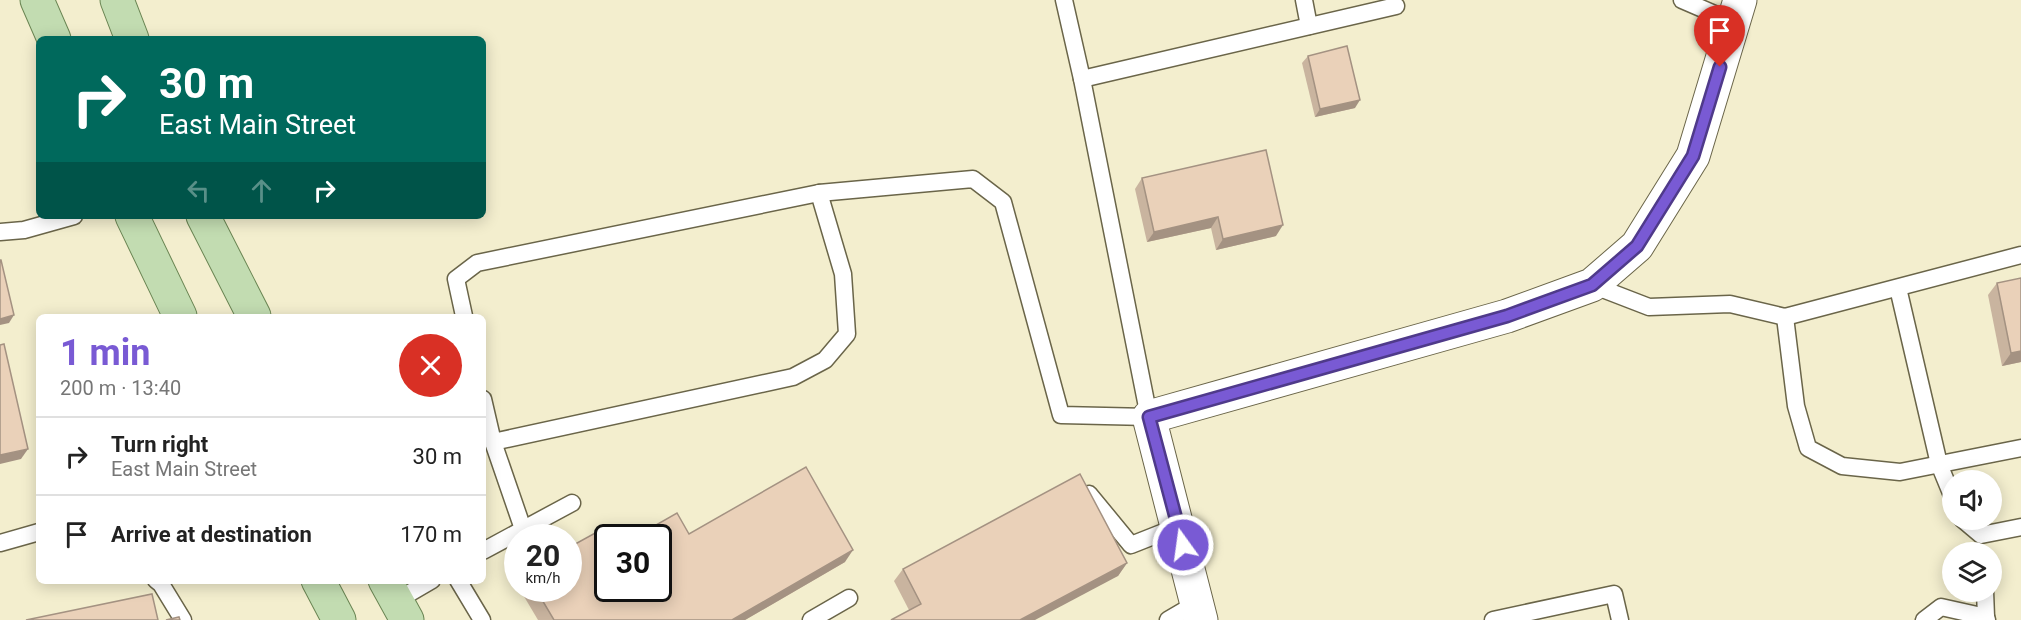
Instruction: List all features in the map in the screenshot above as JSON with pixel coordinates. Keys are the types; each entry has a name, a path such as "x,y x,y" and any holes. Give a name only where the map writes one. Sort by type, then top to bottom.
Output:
{"main road":[{"path":"37,0 53,36"},
{"path":"117,0 131,36"},
{"path":"133,219 179,314"},
{"path":"205,219 253,314"},
{"path":"320,584 339,620"}],"street":[{"path":"1199,611 1179,526 1149,417 1507,316 1592,285 1637,246 1693,156 1736,11"}],"lane":[{"path":"464,314 456,279 477,262 819,193 973,179 1003,202 1061,415 1149,417 1082,79 1064,0"},
{"path":"1304,0 1309,26"},
{"path":"1682,0 1736,11"},
{"path":"1082,79 1396,6"},
{"path":"493,442 793,377 825,360 847,334 843,274 819,193"},
{"path":"0,232 24,230 63,219"},
{"path":"1592,285 1649,307 1730,304 1785,317 2021,255"},
{"path":"1898,288 1942,471"},
{"path":"1785,317 1796,406 1808,448 1842,466 1900,472 2021,448"},
{"path":"486,412 493,442 521,524"},
{"path":"1089,494 1131,545 1179,526"},
{"path":"532,524 572,503"},
{"path":"1986,542 2021,527"},
{"path":"1970,530 1979,542"},
{"path":"0,543 36,533"},
{"path":"486,549 504,539"},
{"path":"161,584 183,620"},
{"path":"396,600 425,584"},
{"path":"460,584 482,620"},
{"path":"1493,620 1614,594 1620,620"},
{"path":"811,620 849,598"},
{"path":"1924,620 1941,607 1987,619 1985,602"},
{"path":"1168,620 1199,611"}],"building":[{"path":"1347,46 1360,100 1320,109 1308,56"},
{"path":"1266,150 1283,225 1223,239 1218,217 1154,232 1142,178"},
{"path":"0,260 14,315 0,319"},
{"path":"2021,278 2021,351 2011,353 1997,283"},
{"path":"4,344 28,449 0,455 0,345"},
{"path":"806,467 853,550 732,620 554,620 543,602 582,602 582,540 594,534 594,602 672,602 672,524 658,524 677,513 689,534"},
{"path":"1080,474 1127,563 1020,620 891,620 921,604 903,569"},
{"path":"152,594 158,620 26,620"}],"route":[{"path":"1183,545 1149,417 1507,316 1592,285 1637,246 1693,156 1720,67"}]}
